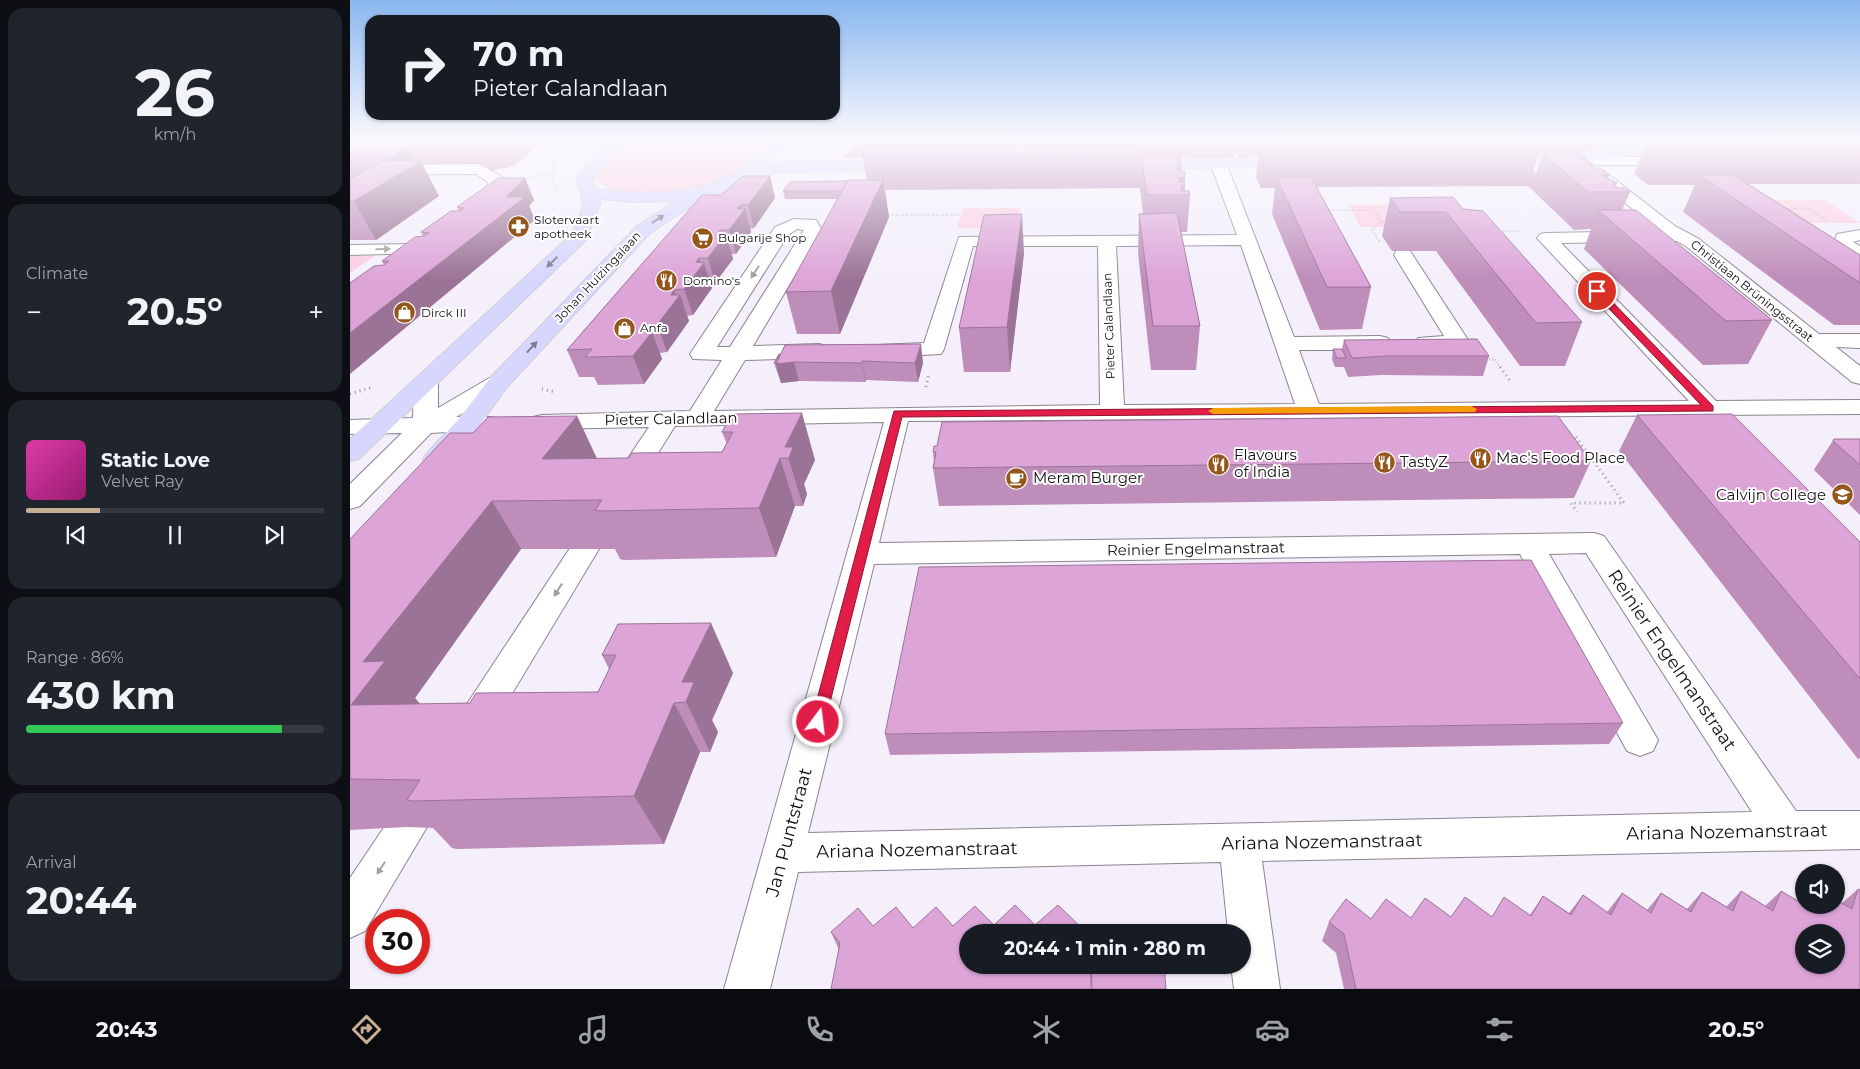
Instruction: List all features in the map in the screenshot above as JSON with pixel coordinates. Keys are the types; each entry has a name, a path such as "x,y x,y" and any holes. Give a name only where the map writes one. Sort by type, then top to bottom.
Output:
{"main road":[{"path":"350,453 580,236 592,205 591,193 587,186"},
{"name":"Johan Huizingalaan","path":"421,475 468,424 499,382 644,229 679,206 720,186"},
{"path":"591,193 650,197 711,190"}],"street":[{"path":"463,215 495,193 496,186"},
{"path":"1227,186 1287,344 1309,410"},
{"name":"Christiaan Brüningsstraat","path":"1610,186 1669,230 1681,236 1860,377"},
{"path":"697,419 736,353 813,230 810,224 794,224 781,231 701,354 736,353 835,351"},
{"path":"1855,235 1842,238 1843,243 1860,254"},
{"path":"1546,238 1681,236"},
{"path":"386,270 432,238"},
{"path":"1546,238 1709,408"},
{"path":"864,350 934,349 965,242 1248,240"},
{"name":"Pieter Calandlaan","path":"1107,241 1112,411"},
{"path":"350,250 416,249"},
{"path":"1404,255 1459,343"},
{"path":"1814,340 1860,341"},
{"path":"1287,344 1459,343"},
{"name":"Johan Huizingalaan","path":"350,500 425,425 499,382"},
{"path":"425,425 426,383"},
{"name":"Pieter Calandlaan","path":"350,426 1112,411 1860,407"},
{"name":"Jan Puntstraat","path":"746,989 784,853 898,414"},
{"path":"610,507 667,420"},
{"name":"Reinier Engelmanstraat","path":"862,554 1594,543 1786,830"},
{"path":"1529,544 1640,740"},
{"path":"456,753 584,549"},
{"path":"350,916 407,827"},
{"name":"Ariana Nozemanstraat","path":"784,853 1786,830 1860,830"},
{"path":"1239,844 1257,989"}],"path":[{"path":"1777,209 1807,208 1855,235"},
{"path":"1322,210 1373,210 1381,222 1391,222"},
{"path":"882,215 974,215 981,226 990,228 986,242"},
{"path":"1493,231 1541,232 1546,238"},
{"path":"1459,343 1478,359 1494,359 1519,392 1529,409"},
{"path":"350,394 373,387"},
{"path":"1574,434 1624,503 1571,503 1594,543"}],"shaded area":[{"path":"604,186 698,186 652,192 617,190"},
{"path":"1765,200 1824,200 1860,223 1799,223"},
{"path":"1348,205 1451,205 1468,227 1361,227"},
{"path":"963,208 1020,208 1017,228 957,228"},
{"path":"376,255 350,273 350,256"}],"building":[{"path":"350,186 379,186 354,201 350,201"},
{"path":"486,186 517,186 506,197 525,197 350,333 350,283 374,266 384,265 389,261 382,261 415,237 424,236 429,233 421,232 451,211 460,211 464,208 457,207"},
{"path":"731,186 762,186 748,205 740,205 737,209 745,209 729,230 720,230 718,234 726,234 708,258 699,258 696,262 704,263 684,289 674,290 671,295 680,295 657,325 646,326 643,331 652,332 633,356 585,357 592,349 567,350 702,195 721,195"},
{"path":"787,186 844,186 842,191 783,191"},
{"path":"845,186 880,186 831,291 786,292"},
{"path":"1146,186 1181,186 1182,191 1189,191 1190,195 1147,195"},
{"path":"1281,186 1316,186 1371,287 1327,287"},
{"path":"1581,186 1616,186 1630,192 1588,192"},
{"path":"1716,186 1751,186 1860,255 1860,283"},
{"path":"1453,197 1463,209 1483,211 1582,322 1536,323 1446,212 1400,212 1390,198"},
{"path":"1598,210 1636,210 1772,320 1726,321"},
{"path":"1177,213 1200,326 1153,326 1139,214"},
{"path":"1022,214 1007,327 959,328 984,215"},
{"path":"1477,339 1489,356 1386,356 1352,358 1344,340"},
{"path":"921,344 915,363 862,361 862,363 794,362 776,364 785,345"},
{"path":"1333,349 1342,349 1346,358 1337,358"},
{"path":"802,413 785,447 793,447 789,458 780,458 759,508 600,511 595,510 602,500 492,501 363,662 385,661 351,705 470,703 476,693 598,692 616,655 602,655 618,624 711,623 682,682 694,682 686,702 674,703 634,796 412,801 407,800 420,780 350,779 350,539 450,433 473,433 488,417 577,416 542,459 629,458 632,453 722,452 733,432 722,432 732,414"},
{"path":"1732,414 1860,542 1860,679 1637,415"},
{"path":"1558,416 1591,461 933,468 936,452 933,452 934,446 937,446 942,422"},
{"path":"1834,439 1860,439 1860,465 1833,441"},
{"path":"1531,560 1623,723 885,734 919,567"},
{"path":"1858,889 1860,890 1860,989 1356,989 1344,934 1329,922 1346,899 1371,919 1386,899 1411,918 1425,898 1451,917 1465,897 1492,917 1504,897 1531,916 1543,896 1571,915 1583,895 1611,915 1622,893 1651,913 1661,893 1691,912 1702,892 1733,911 1741,891 1773,911 1781,891 1795,899 1795,914 1845,914 1845,905 1852,909"},
{"path":"1015,905 1034,924 995,924"},
{"path":"1058,905 1078,924 1036,924"},
{"path":"975,906 993,924 959,924 959,974 1091,974 1091,989 831,989 840,943 831,932 858,908 873,926 896,907 913,928 936,907 953,926"},
{"path":"1091,974 1165,974 1166,989 1092,989"}],"slow traffic":[{"path":"1213,411 1471,409"}],"place":[{"name":"Slotervaart apotheek","path":"518,227"},
{"name":"Bulgarije Shop","path":"702,238"},
{"name":"Domino's","path":"667,281"},
{"name":"Dirck III","path":"405,313"},
{"name":"Anfa","path":"624,328"},
{"name":"Mac's Food Place","path":"1480,458"},
{"name":"TastyZ","path":"1384,462"},
{"name":"Flavours of India","path":"1218,464"},
{"name":"Meram Burger","path":"1017,478"},
{"name":"Calvijn College","path":"1842,495"}],"route":[{"path":"818,722 898,414 1709,408 1597,291"}]}
